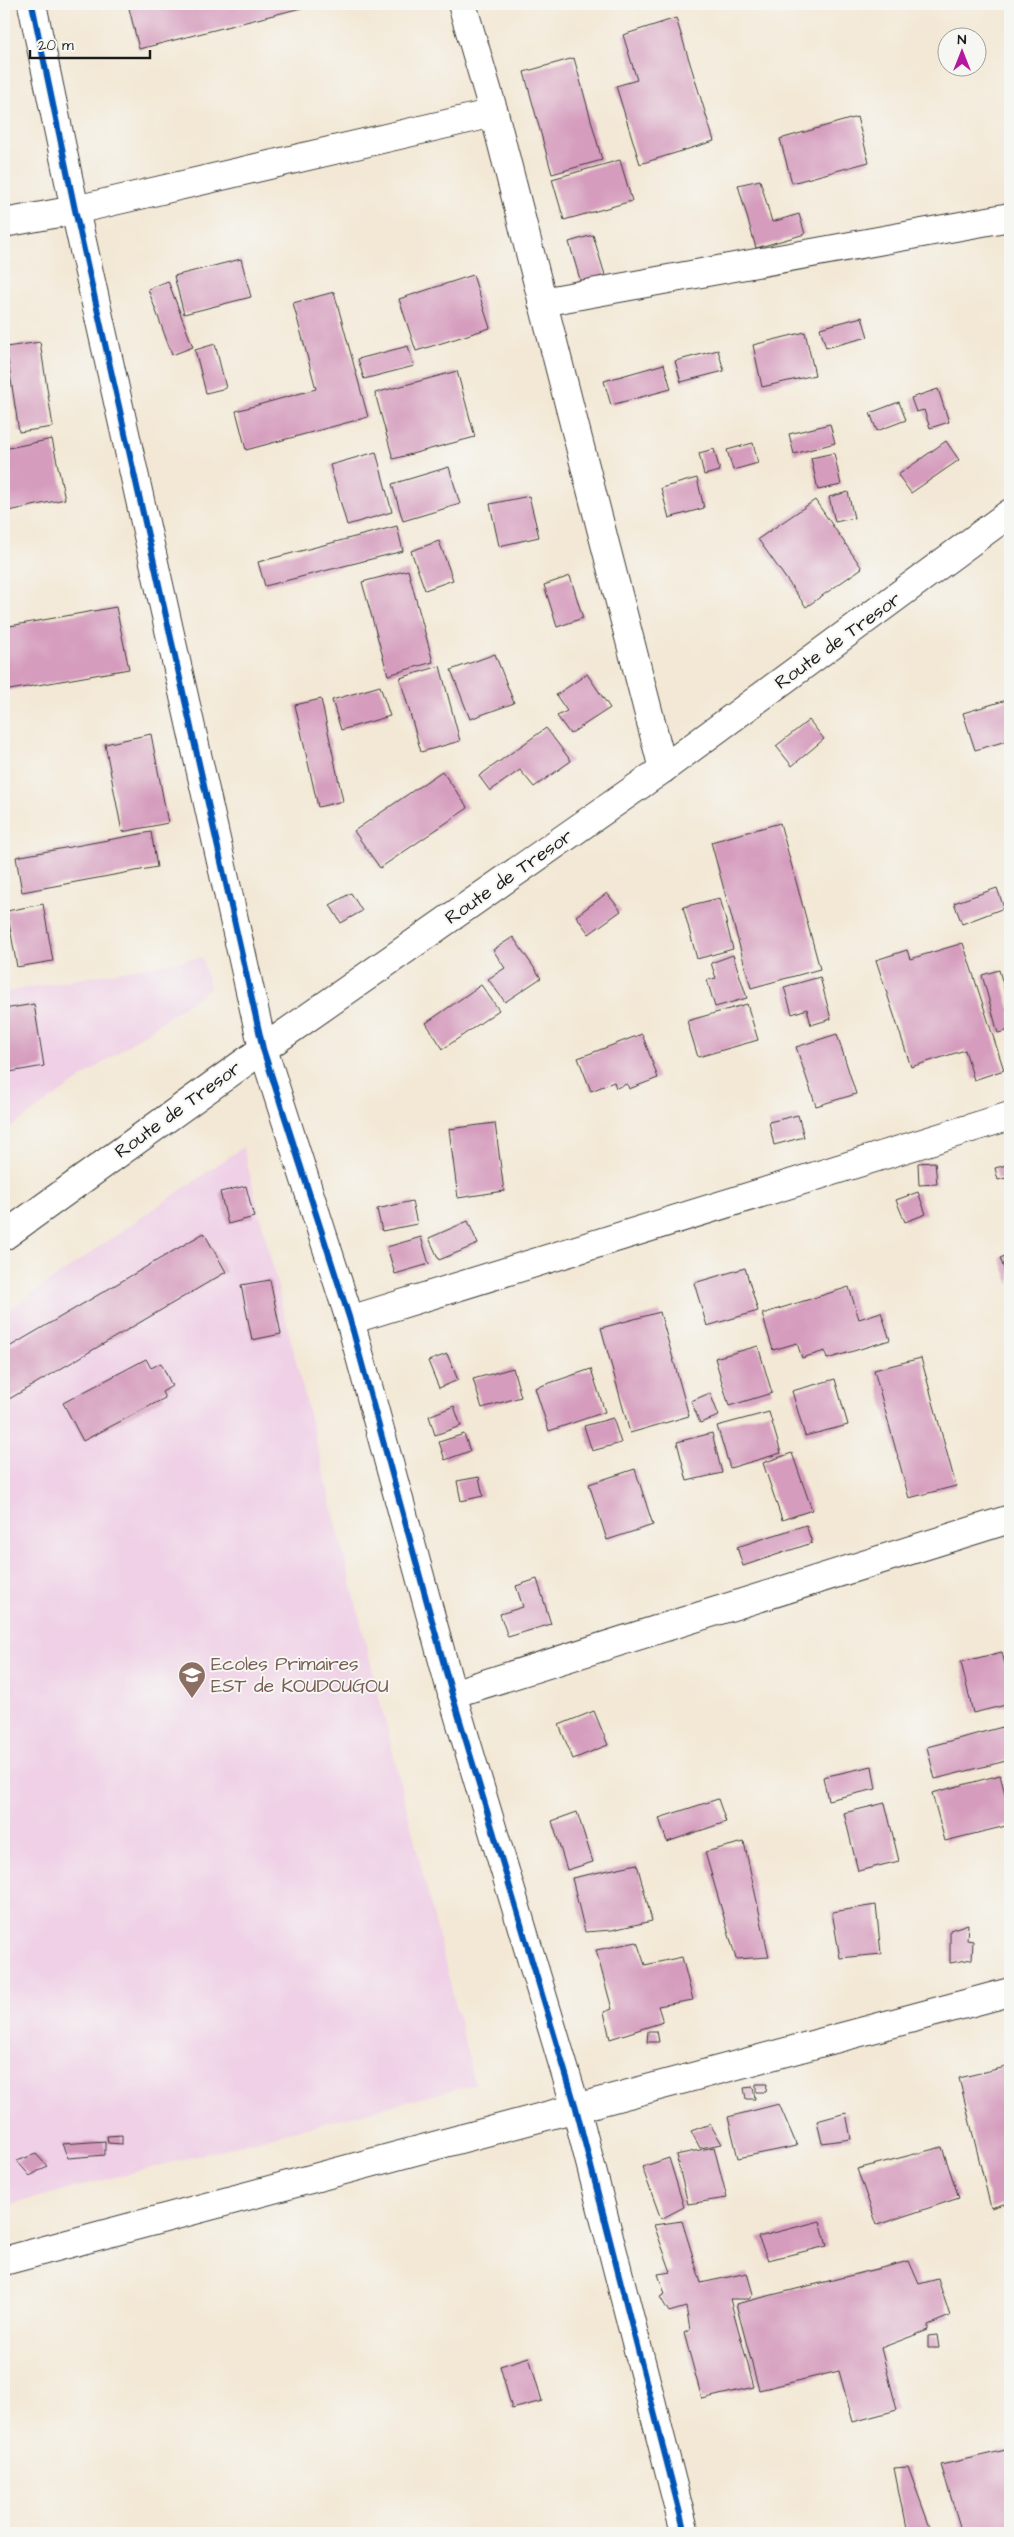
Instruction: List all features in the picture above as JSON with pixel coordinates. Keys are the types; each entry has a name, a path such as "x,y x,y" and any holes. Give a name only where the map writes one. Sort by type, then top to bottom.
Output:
{"street":[{"path":"32,4 75,210 263,1049 350,1320 452,1694 576,2108 685,2533"},
{"path":"462,4 494,113 664,769"},
{"path":"4,223 75,210 494,113"},
{"path":"542,302 1010,217"},
{"name":"Route de Tresor","path":"4,1236 263,1049 664,769 1010,513"},
{"path":"350,1320 1010,1116"},
{"path":"452,1694 1010,1520"},
{"path":"4,2261 1010,1992"}],"shaded area":[{"path":"202,957 210,988 4,1132 4,992"},
{"name":"Ecoles Primaires EST de KOUDOUGOU","path":"243,1147 475,2084 4,2206 4,1313"}],"building":[{"path":"128,4 317,4 139,49"},
{"path":"676,18 714,141 640,164 616,86 637,80 623,35"},
{"path":"574,58 602,160 552,174 524,72"},
{"path":"857,117 869,162 792,183 780,139"},
{"path":"620,160 632,201 564,220 552,179"},
{"path":"760,180 772,222 799,214 805,234 756,248 738,185"},
{"path":"593,235 605,275 581,283 569,242"},
{"path":"241,259 251,297 184,314 174,276"},
{"path":"473,275 490,328 416,351 399,299"},
{"path":"168,281 193,347 172,355 148,289"},
{"path":"334,292 368,417 246,450 236,411 316,389 293,303"},
{"path":"862,317 868,337 826,348 820,328"},
{"path":"805,332 815,375 762,387 753,345"},
{"path":"40,342 53,427 19,432 6,347"},
{"path":"215,344 226,388 206,393 195,350"},
{"path":"408,346 414,366 364,379 358,359"},
{"path":"718,350 724,371 681,382 675,361"},
{"path":"664,364 671,389 611,405 604,381"},
{"path":"457,371 475,437 393,459 375,393"},
{"path":"938,389 949,422 930,428 924,410 916,412 911,398"},
{"path":"899,402 906,420 877,431 870,413"},
{"path":"830,424 835,443 794,454 789,434"},
{"path":"52,439 65,499 4,512 4,449"},
{"path":"946,441 959,460 911,493 898,475"},
{"path":"753,443 758,463 733,470 727,450"},
{"path":"714,449 720,471 704,475 699,453"},
{"path":"376,452 392,512 347,525 330,465"},
{"path":"834,453 841,485 818,490 811,458"},
{"path":"449,467 460,504 403,521 392,484"},
{"path":"697,478 704,508 669,518 661,488"},
{"path":"848,492 854,518 835,522 829,497"},
{"path":"529,496 539,537 499,546 490,504"},
{"path":"815,500 862,568 806,607 758,539"},
{"path":"397,526 403,551 265,586 258,562"},
{"path":"439,541 453,580 425,590 411,551"},
{"path":"408,570 433,662 388,675 362,582"},
{"path":"570,576 583,618 557,627 544,585"},
{"path":"116,607 129,669 4,691 4,627"},
{"path":"495,654 514,703 470,719 451,670"},
{"path":"440,666 460,741 421,752 400,678"},
{"path":"587,674 610,708 570,734 557,716 567,711 556,695"},
{"path":"380,686 390,716 341,730 332,700"},
{"path":"321,699 343,801 318,807 295,705"},
{"path":"1010,699 1010,740 975,750 963,713"},
{"path":"809,720 824,739 792,766 776,746"},
{"path":"546,728 571,761 534,787 520,770 490,791 479,776"},
{"path":"151,734 168,823 122,832 105,744"},
{"path":"442,771 468,808 380,868 354,831"},
{"path":"780,823 820,969 751,988 711,842"},
{"path":"151,832 157,867 22,892 16,857"},
{"path":"997,888 1004,908 962,924 954,903"},
{"path":"351,893 362,911 341,923 330,905"},
{"path":"607,893 621,911 589,934 576,916"},
{"path":"720,898 733,949 697,959 683,907"},
{"path":"43,904 53,961 17,967 7,911"},
{"path":"513,937 541,978 505,1002 488,979 505,968 493,950"},
{"path":"963,943 1004,1070 974,1080 965,1050 911,1067 876,960 907,950 910,959"},
{"path":"733,955 747,998 715,1007 707,980 716,978 711,963"},
{"path":"999,970 1010,1008 1010,1030 998,1033 982,975"},
{"path":"820,977 831,1019 811,1025 807,1009 792,1014 784,987"},
{"path":"481,985 499,1010 443,1049 426,1023"},
{"path":"34,1004 44,1066 4,1073 4,1009"},
{"path":"747,1004 758,1040 698,1057 687,1021"},
{"path":"642,1034 658,1078 629,1089 627,1084 616,1088 614,1082 591,1091 578,1058"},
{"path":"837,1034 856,1094 816,1106 796,1047"},
{"path":"798,1115 804,1137 774,1145 769,1122"},
{"path":"495,1123 504,1191 458,1198 449,1129"},
{"path":"935,1162 937,1184 919,1185 918,1163"},
{"path":"1010,1164 1010,1185 1008,1186 1006,1178 998,1180 995,1168"},
{"path":"246,1186 254,1217 228,1224 220,1192"},
{"path":"918,1192 926,1214 905,1222 896,1200"},
{"path":"412,1201 417,1224 382,1231 377,1209"},
{"path":"468,1221 478,1244 439,1260 429,1238"},
{"path":"204,1233 226,1272 4,1402 4,1350"},
{"path":"421,1237 429,1264 395,1274 387,1247"},
{"path":"1010,1254 1010,1285 1000,1258"},
{"path":"745,1268 758,1311 707,1326 694,1283"},
{"path":"270,1280 281,1334 252,1340 241,1285"},
{"path":"849,1287 859,1319 881,1312 890,1340 827,1359 825,1351 802,1358 797,1343 773,1350 762,1314"},
{"path":"660,1312 689,1416 630,1433 601,1328"},
{"path":"758,1346 772,1393 729,1406 715,1358"},
{"path":"447,1354 458,1380 439,1388 428,1361"},
{"path":"921,1358 956,1486 909,1498 874,1370"},
{"path":"146,1359 151,1368 161,1363 172,1386 162,1392 165,1398 83,1441 63,1403"},
{"path":"513,1368 521,1397 482,1408 473,1379"},
{"path":"591,1369 605,1412 549,1431 535,1388"},
{"path":"835,1379 848,1425 805,1436 792,1391"},
{"path":"710,1393 719,1416 700,1423 691,1401"},
{"path":"454,1406 461,1426 435,1435 429,1416"},
{"path":"769,1412 781,1453 730,1468 717,1426"},
{"path":"613,1418 621,1443 592,1451 584,1426"},
{"path":"712,1433 722,1473 687,1481 677,1442"},
{"path":"464,1434 470,1451 445,1460 439,1442"},
{"path":"792,1453 812,1510 782,1520 763,1463"},
{"path":"635,1469 653,1525 607,1540 589,1484"},
{"path":"479,1477 483,1496 461,1501 457,1481"},
{"path":"806,1525 812,1543 743,1566 737,1547"},
{"path":"537,1579 551,1624 508,1637 500,1614 523,1607 516,1586"},
{"path":"1002,1652 1010,1686 1010,1704 973,1713 961,1662"},
{"path":"594,1711 608,1745 573,1759 559,1725"},
{"path":"1010,1725 1010,1760 935,1779 927,1747"},
{"path":"872,1766 876,1789 828,1800 823,1777"},
{"path":"1000,1775 1010,1812 1010,1825 945,1841 932,1793"},
{"path":"718,1799 726,1822 667,1842 659,1818"},
{"path":"885,1803 899,1861 858,1871 844,1813"},
{"path":"577,1812 593,1862 567,1870 552,1821"},
{"path":"744,1842 769,1957 736,1959 705,1852"},
{"path":"637,1864 652,1921 612,1930 585,1932 572,1878"},
{"path":"876,1905 881,1954 840,1958 832,1912"},
{"path":"968,1924 967,1940 973,1941 972,1959 950,1963 950,1930"},
{"path":"637,1942 645,1965 682,1957 693,2000 658,2006 663,2022 610,2039 604,2012 612,2009 596,1950"},
{"path":"648,2031 657,2031 659,2042 647,2042"},
{"path":"1010,2066 1010,2202 991,2208 959,2078"},
{"path":"756,2084 767,2084 766,2092 756,2092"},
{"path":"753,2087 755,2099 746,2099 744,2088"},
{"path":"779,2104 797,2146 738,2158 728,2117"},
{"path":"846,2113 851,2139 822,2143 817,2121"},
{"path":"710,2124 722,2144 700,2148 691,2131"},
{"path":"122,2135 122,2144 108,2143 107,2136"},
{"path":"105,2141 105,2155 68,2158 62,2144"},
{"path":"714,2147 727,2198 688,2204 676,2155"},
{"path":"942,2147 959,2198 877,2225 857,2169"},
{"path":"36,2154 47,2166 30,2176 17,2161"},
{"path":"669,2158 684,2207 661,2219 642,2167"},
{"path":"682,2221 701,2283 747,2273 753,2294 749,2299 730,2299 754,2387 702,2399 684,2333 690,2330 686,2307 669,2312 660,2297 665,2294 658,2274 671,2272 654,2225"},
{"path":"820,2221 827,2246 768,2260 758,2237"},
{"path":"909,2261 919,2284 938,2279 950,2316 928,2325 928,2330 881,2348 897,2410 853,2422 839,2371 759,2390 736,2304"},
{"path":"937,2335 939,2348 928,2348 928,2336"},
{"path":"529,2357 542,2401 512,2409 500,2366"},
{"path":"1010,2449 1010,2533 962,2533 941,2465"},
{"path":"908,2467 931,2530 924,2533 907,2533 894,2468"}],"cycle path":[{"path":"32,4 75,210 263,1049 350,1320 452,1694 576,2108 685,2533"}],"place":[{"name":"Ecoles Primaires EST de KOUDOUGOU","path":"192,1699"}]}
